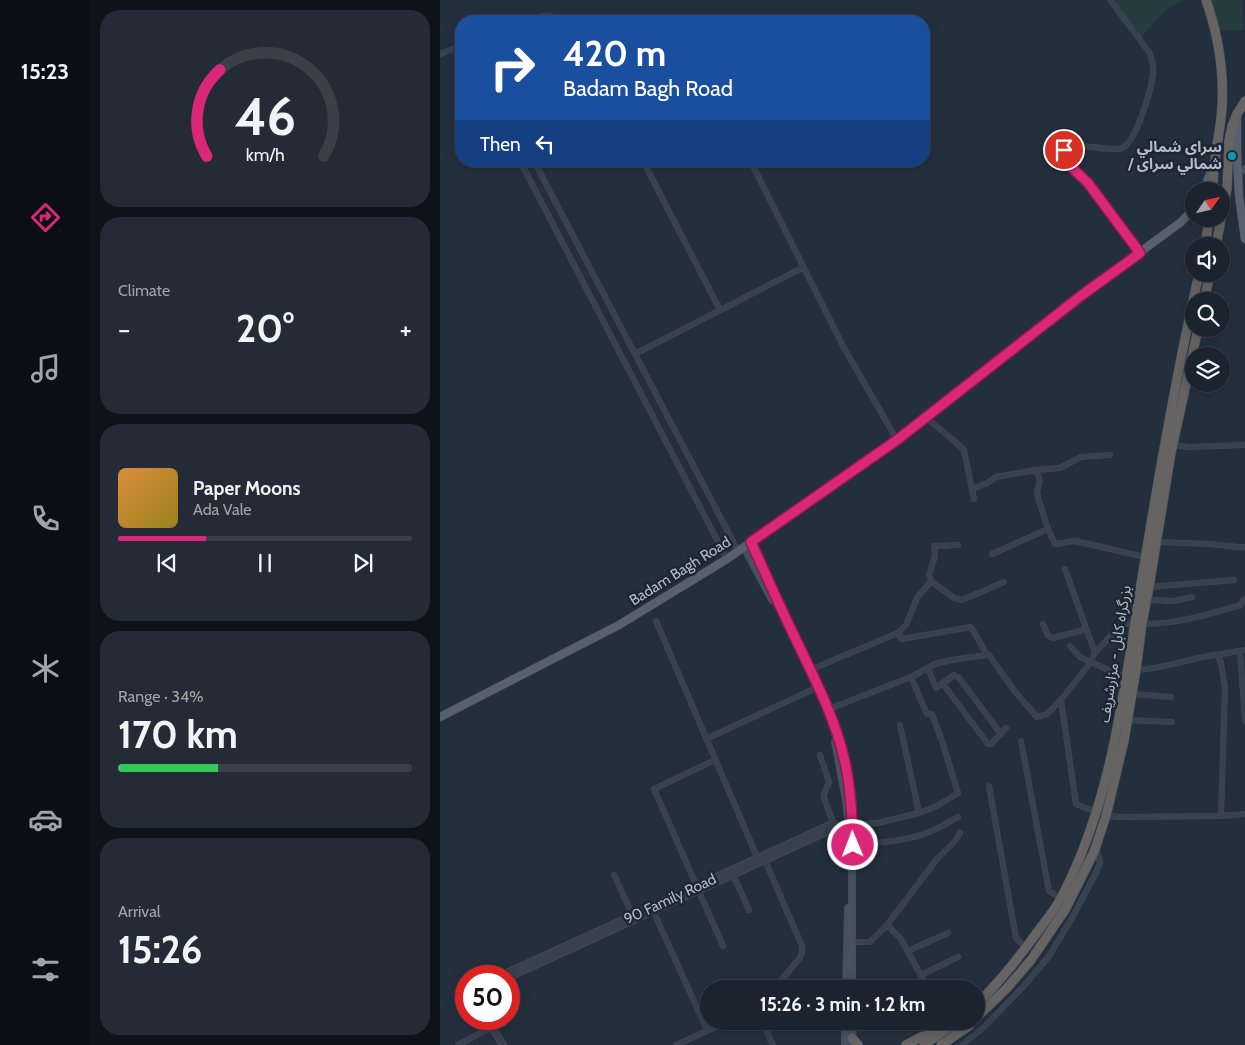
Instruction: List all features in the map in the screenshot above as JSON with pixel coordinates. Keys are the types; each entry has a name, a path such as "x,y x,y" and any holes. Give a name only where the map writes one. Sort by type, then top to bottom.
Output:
{"highway":[{"path":"1206,0 1218,45 1222,88 1220,130 1214,162 1213,182"},
{"path":"1227,182 1229,141 1232,126 1245,101"},
{"name":"بزرگراه کابل - مزارشریف","path":"985,1009 1007,988 1031,960 1066,910 1094,852 1106,816 1128,720 1136,670 1138,624 1145,557 1186,333 1197,282"},
{"name":"بزرگراه کابل - مزارشریف","path":"985,997 1026,948 1061,898 1079,859 1096,812 1118,727 1138,624 1147,600 1173,446 1196,337"},
{"path":"924,1045 945,1030"},
{"path":"941,1045 963,1030"},
{"path":"906,1045 921,1037 941,1033"}],"main road":[{"path":"1237,114 1241,151 1238,173 1239,196 1245,239"},
{"path":"1206,182 1214,162"},
{"path":"1238,173 1245,169"},
{"name":"Badam Bagh Road","path":"440,717 619,626 745,547 897,440 1082,295 1185,218"},
{"path":"745,547 780,607 810,670 835,742 853,845 852,980"},
{"path":"745,547 816,688 829,709 845,762 851,803 846,980"},
{"path":"845,1030 845,1045"},
{"path":"853,1030 854,1043"}],"street":[{"path":"1110,0 1151,56 1153,75 1142,115 1134,134 1125,147 1112,150 1081,146 1071,147 1064,150 1062,156 1088,183 1137,255"},
{"path":"440,54 455,49"},
{"path":"523,167 727,559"},
{"path":"537,167 635,354 745,547"},
{"path":"645,167 720,310"},
{"path":"754,167 843,346 897,440"},
{"path":"635,354 804,267"},
{"path":"925,417 964,450 974,499"},
{"path":"1173,446 1245,445"},
{"path":"972,489 996,477 1060,468 1081,457 1110,455"},
{"path":"1036,470 1040,480 1037,492 1038,498 1055,544 1075,541 1145,557"},
{"path":"992,554 1048,529"},
{"path":"1156,542 1245,547"},
{"path":"958,545 934,546 934,556 929,575 931,581 954,598 962,600 1004,582"},
{"path":"1065,569 1095,654"},
{"path":"1149,587 1234,580"},
{"path":"810,670 898,633 906,625 917,598 931,581"},
{"path":"1147,600 1174,601 1192,597"},
{"path":"898,633 902,640 971,627 987,655 990,655 1016,693 1037,716 1047,714 1090,663 1095,654 1118,628 1125,624 1158,624 1190,620 1241,605 1245,599"},
{"path":"656,621 715,760 802,946 802,953 799,959 782,980"},
{"path":"1043,624 1048,636 1053,638 1087,629"},
{"path":"1070,646 1080,658 1126,678"},
{"path":"1136,670 1151,669 1243,651 1245,721"},
{"path":"829,709 911,678 935,664 987,655"},
{"path":"1218,655 1225,688 1221,816"},
{"path":"928,668 936,688 954,675 959,678 1001,734"},
{"path":"820,754 828,782 824,798 836,826 851,827 878,823 919,813 937,806 958,793 932,714 927,714 911,678"},
{"path":"943,684 988,744 991,744 1006,728"},
{"path":"706,739 816,688"},
{"path":"1132,694 1171,697"},
{"path":"1060,700 1076,804 1096,812"},
{"path":"1128,720 1172,722"},
{"path":"900,725 919,813"},
{"path":"1021,741 1049,891 1061,898"},
{"path":"715,760 654,789 723,946"},
{"path":"988,786 1016,938 1026,948"},
{"path":"1106,816 1221,816 1245,814"},
{"path":"853,845 912,838 933,831 958,817"},
{"name":"90 Family Road","path":"698,889 830,825 836,826"},
{"path":"852,942 870,942 887,925 937,859 956,840 960,833"},
{"path":"962,1045 984,1027 1022,988 1049,956 1100,863 1096,846"},
{"name":"90 Family Road","path":"520,972 652,909 733,875 762,858"},
{"path":"614,875 633,916"},
{"path":"733,875 749,910"},
{"path":"652,909 700,1015"},
{"name":"90 Family Road","path":"520,967 652,909"},
{"path":"887,925 901,939 923,980"},
{"path":"908,951 948,933"},
{"path":"920,975 958,957"},
{"path":"458,1045 486,1030"},
{"path":"494,1030 504,1045"},
{"path":"676,1045 707,1030"},
{"path":"766,1030 772,1045"}],"green space":[{"path":"1108,0 1186,0 1165,11 1139,41"},
{"path":"1211,0 1242,0 1244,30 1218,30"}],"place":[{"name":"سرای شمالي / شمالي سرای","path":"1232,156"}],"route":[{"path":"853,845 851,803 845,762 829,709 751,542 897,440 1082,295 1140,253 1088,183 1064,160 1062,156 1064,150"}]}
